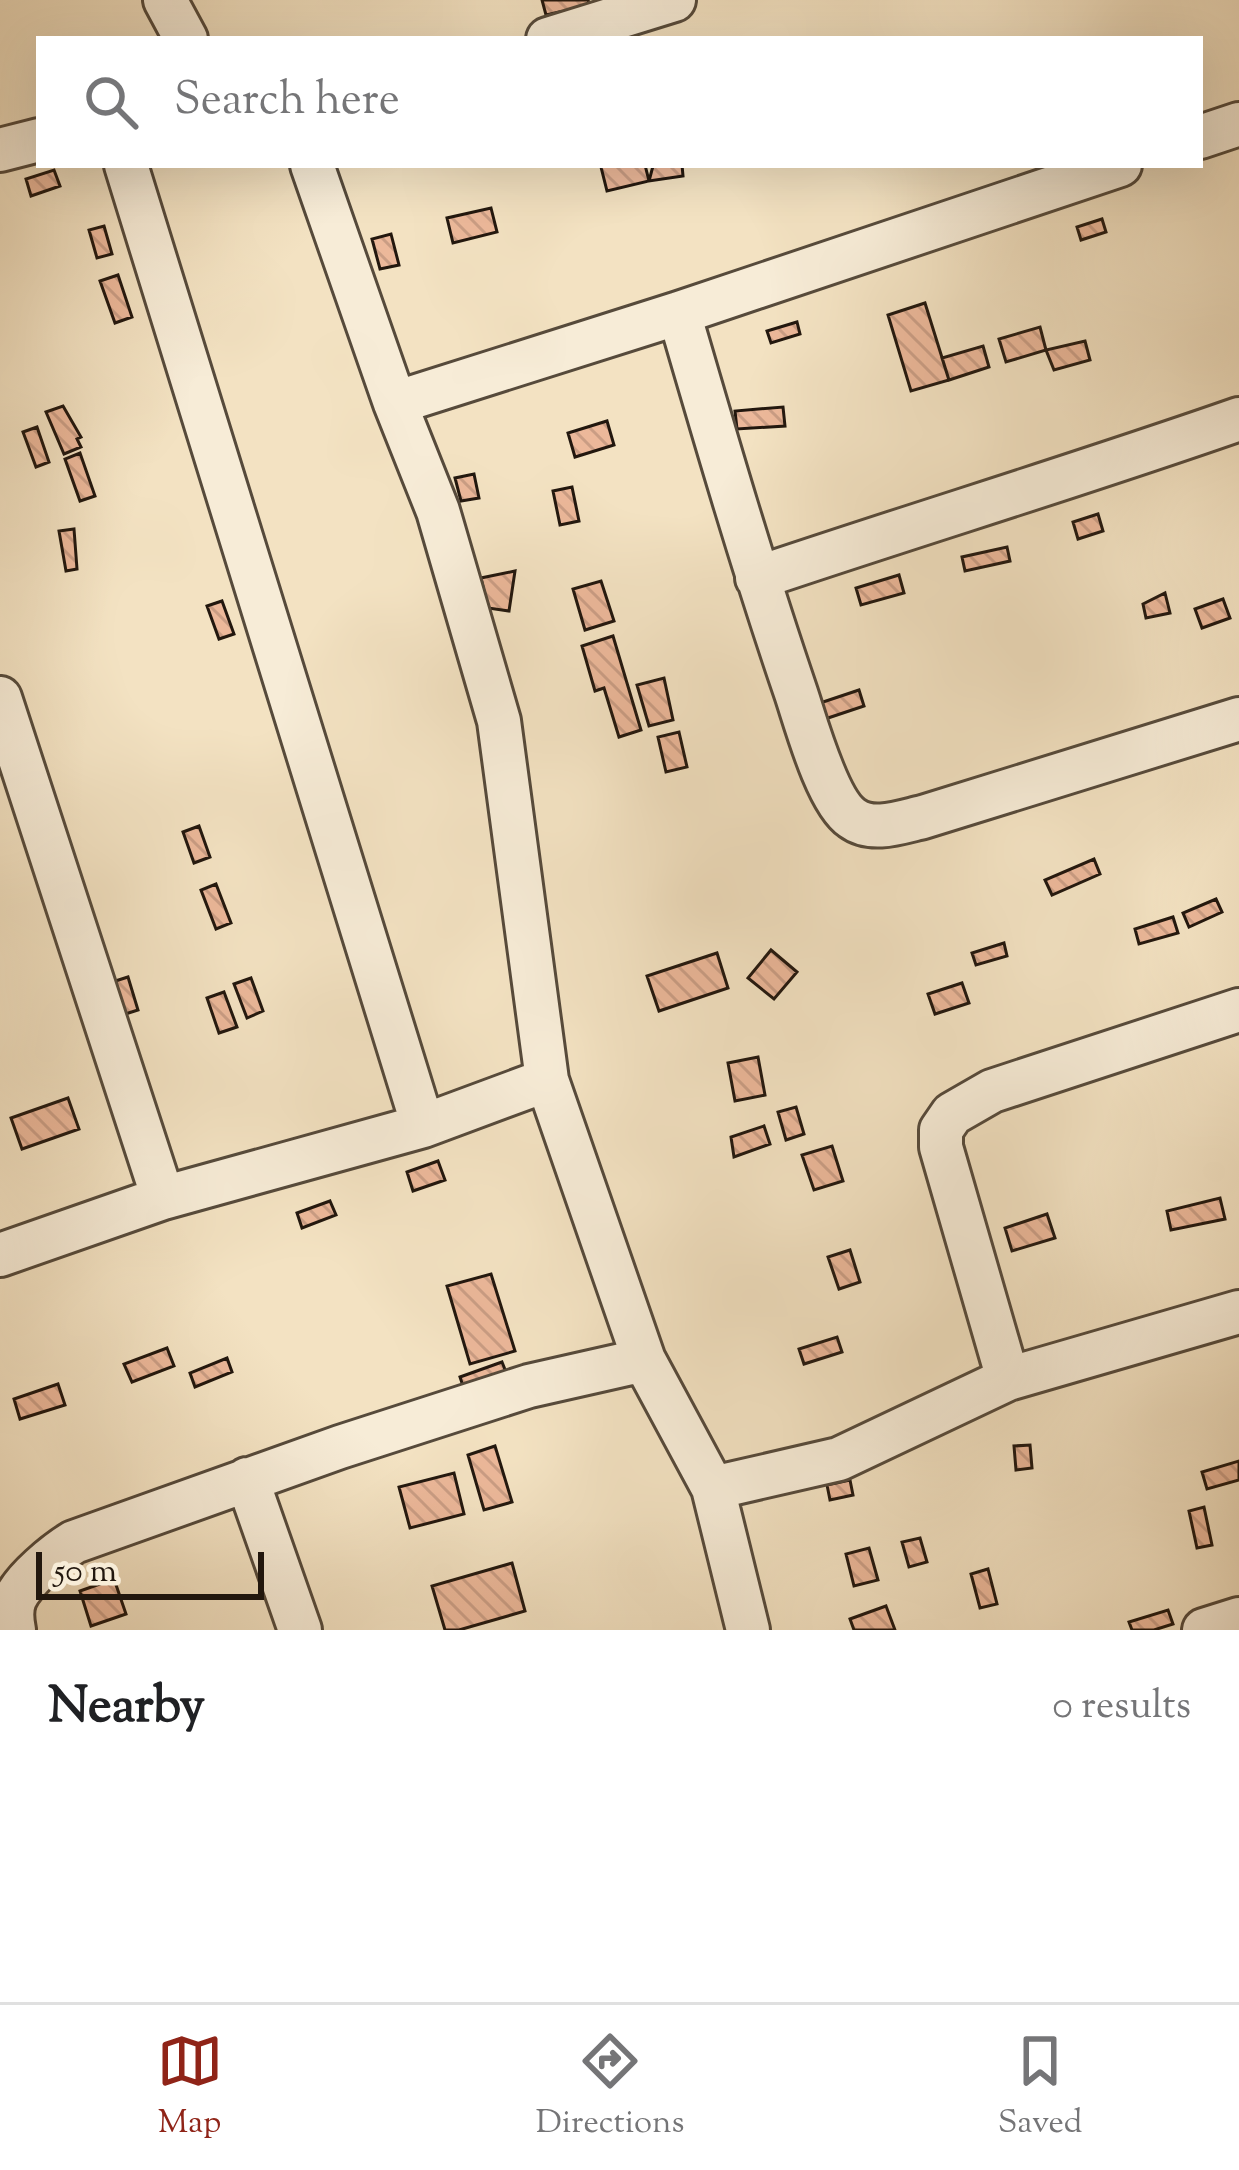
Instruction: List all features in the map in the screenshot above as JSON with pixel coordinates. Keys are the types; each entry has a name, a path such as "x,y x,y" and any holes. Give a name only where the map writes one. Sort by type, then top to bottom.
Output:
{"street":[{"path":"165,0 184,36"},
{"path":"558,36 674,0"},
{"path":"1203,136 1239,124"},
{"path":"0,150 36,141"},
{"path":"127,168 423,1126"},
{"path":"313,168 395,404 438,511 499,721 547,1080 644,1360 713,1488 748,1630"},
{"path":"395,404 1111,168"},
{"path":"679,313 757,578 820,764 851,818 869,826 894,824 1239,719"},
{"path":"757,578 1239,418"},
{"path":"0,698 163,1198"},
{"path":"1008,1379 941,1147 941,1130 952,1114 992,1091 1239,1010"},
{"path":"0,1256 163,1198 423,1126 547,1080"},
{"path":"713,1488 839,1459 1008,1379 1239,1312"},
{"path":"14,1630 16,1597 57,1552 74,1542 529,1386 644,1360"},
{"path":"247,1479 300,1630"},
{"path":"1204,1630 1239,1619"}],"building":[{"path":"542,0 588,0 590,6 563,26 559,12 546,15"},
{"path":"601,168 646,168 649,181 607,191"},
{"path":"652,168 682,168 683,176 649,181"},
{"path":"54,170 60,186 31,196 26,179"},
{"path":"491,208 497,232 453,243 447,218"},
{"path":"1102,219 1106,232 1081,240 1077,227"},
{"path":"104,226 112,254 97,258 89,230"},
{"path":"391,234 399,265 380,269 372,239"},
{"path":"118,275 132,317 115,323 100,281"},
{"path":"925,303 949,380 911,391 888,315"},
{"path":"797,322 800,334 771,343 767,331"},
{"path":"1040,327 1046,350 1006,362 999,339"},
{"path":"1085,341 1090,360 1054,370 1046,350"},
{"path":"983,346 989,367 949,380 942,358"},
{"path":"63,406 81,437 77,439 81,447 64,454 46,412"},
{"path":"783,407 785,426 737,429 735,411"},
{"path":"607,421 614,445 575,457 568,433"},
{"path":"37,427 49,462 36,467 23,432"},
{"path":"80,453 95,496 80,501 65,459"},
{"path":"474,474 479,498 461,501 455,478"},
{"path":"572,487 579,521 560,525 553,491"},
{"path":"1098,514 1103,531 1078,539 1073,522"},
{"path":"74,529 77,569 66,571 59,531"},
{"path":"1007,547 1010,561 965,571 962,557"},
{"path":"515,571 509,611 488,608 481,578"},
{"path":"899,575 904,593 861,605 856,588"},
{"path":"601,581 614,621 585,630 573,589"},
{"path":"1165,593 1170,613 1146,618 1143,604"},
{"path":"1223,599 1230,618 1202,628 1195,609"},
{"path":"222,601 234,634 219,639 207,606"},
{"path":"613,636 641,730 619,737 604,688 595,691 582,646"},
{"path":"664,678 673,720 649,726 637,685"},
{"path":"859,690 864,706 825,719 820,703"},
{"path":"679,732 687,767 666,772 658,737"},
{"path":"199,826 210,857 194,863 183,832"},
{"path":"1094,859 1100,874 1052,895 1045,880"},
{"path":"216,884 231,923 216,929 201,890"},
{"path":"1216,899 1222,912 1189,927 1183,913"},
{"path":"1173,917 1178,933 1139,944 1135,929"},
{"path":"1004,943 1007,956 976,965 972,953"},
{"path":"771,950 797,972 774,999 748,978"},
{"path":"717,953 728,988 659,1011 647,976"},
{"path":"128,977 138,1010 119,1016 109,983"},
{"path":"251,978 263,1011 247,1018 234,984"},
{"path":"962,983 969,1003 935,1014 928,994"},
{"path":"224,992 237,1027 219,1033 207,998"},
{"path":"758,1057 765,1095 735,1101 728,1063"},
{"path":"68,1098 79,1129 22,1149 11,1118"},
{"path":"796,1107 804,1134 786,1140 778,1112"},
{"path":"764,1126 770,1144 734,1157 731,1137"},
{"path":"832,1146 843,1181 814,1190 802,1155"},
{"path":"438,1161 445,1180 413,1191 407,1172"},
{"path":"1220,1198 1225,1219 1171,1230 1167,1211"},
{"path":"330,1201 336,1215 302,1228 297,1213"},
{"path":"1047,1214 1055,1238 1012,1251 1005,1228"},
{"path":"850,1250 860,1282 839,1289 828,1257"},
{"path":"491,1274 515,1351 470,1364 447,1286"},
{"path":"837,1337 842,1352 804,1364 799,1349"},
{"path":"167,1348 174,1366 132,1382 124,1364"},
{"path":"227,1358 232,1372 195,1387 190,1373"},
{"path":"502,1362 508,1377 465,1392 460,1377"},
{"path":"58,1384 65,1405 20,1419 14,1399"},
{"path":"1030,1445 1032,1468 1016,1470 1014,1446"},
{"path":"495,1446 512,1502 484,1510 468,1455"},
{"path":"1239,1461 1239,1480 1207,1489 1202,1472"},
{"path":"454,1473 464,1514 410,1528 399,1487"},
{"path":"850,1480 853,1495 830,1500 827,1485"},
{"path":"1204,1507 1212,1545 1197,1548 1189,1511"},
{"path":"920,1538 927,1562 909,1567 902,1542"},
{"path":"869,1548 878,1580 854,1586 846,1554"},
{"path":"512,1563 525,1611 445,1630 432,1586"},
{"path":"988,1569 997,1604 980,1608 971,1574"},
{"path":"114,1579 126,1614 91,1626 80,1591"},
{"path":"886,1606 895,1630 854,1630 850,1619"},
{"path":"1168,1610 1173,1624 1132,1630 1129,1622"}]}
